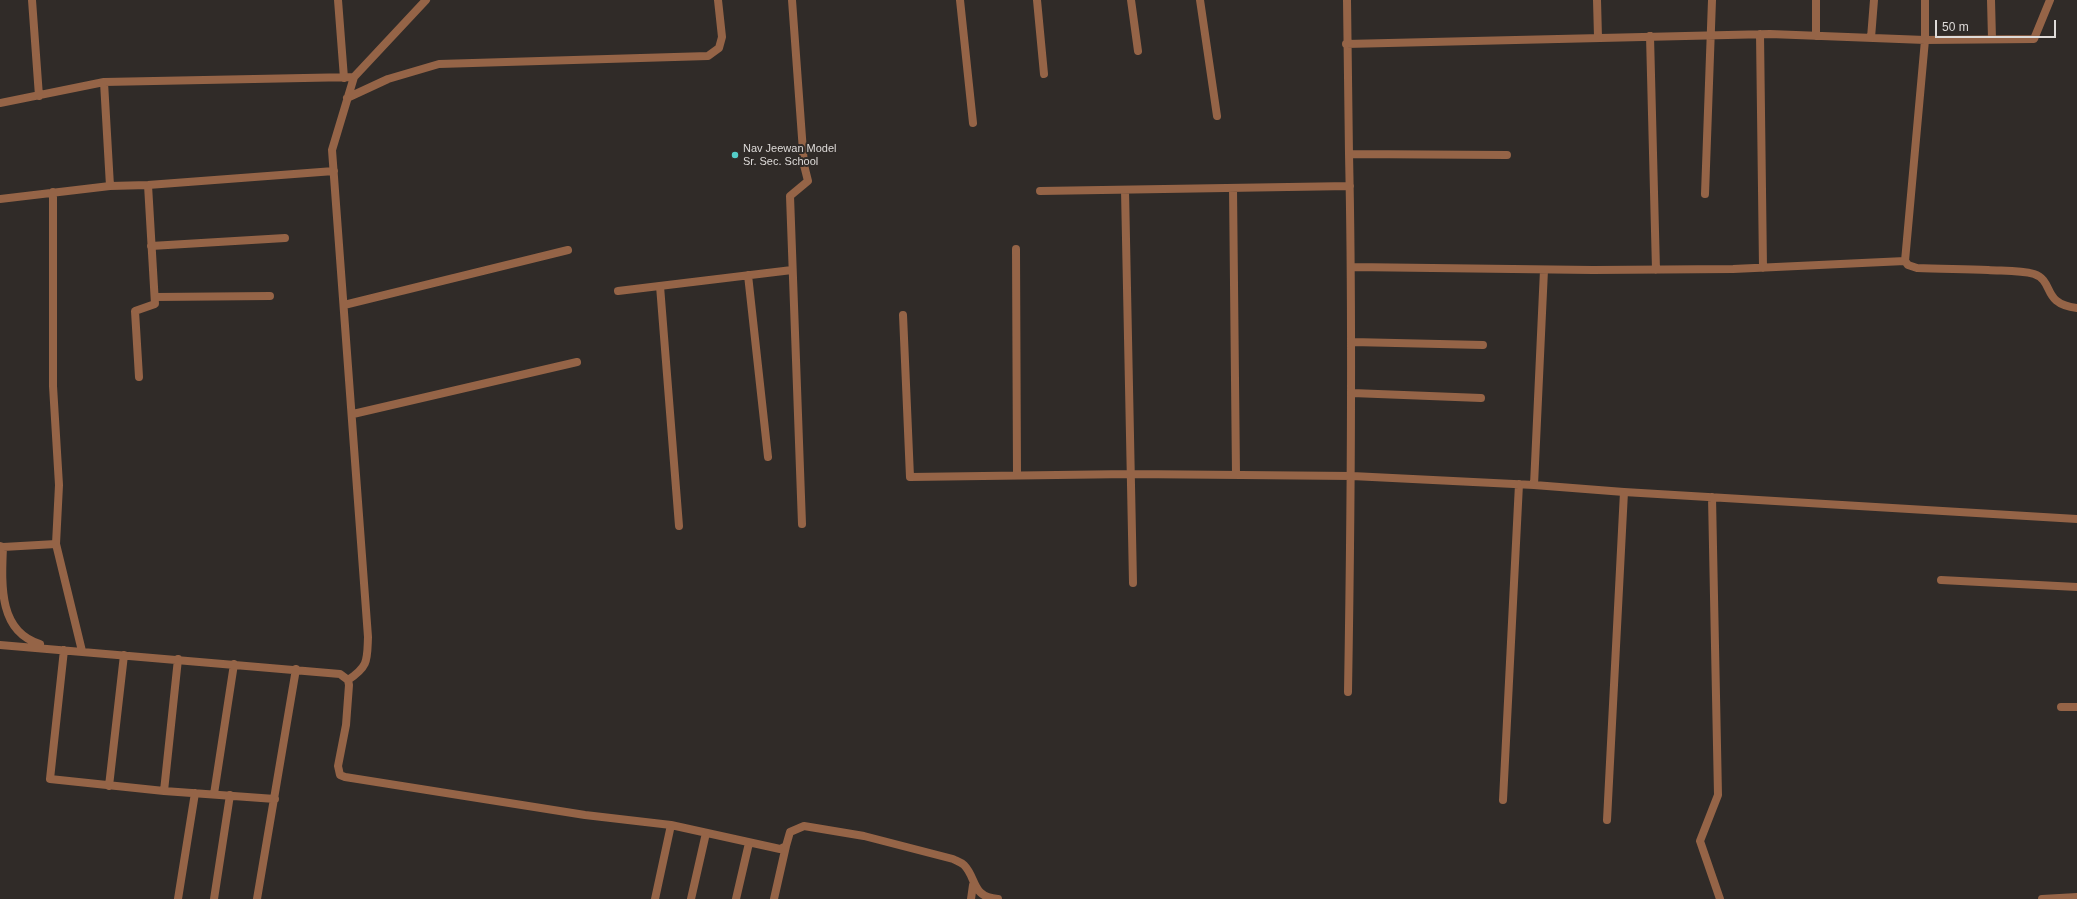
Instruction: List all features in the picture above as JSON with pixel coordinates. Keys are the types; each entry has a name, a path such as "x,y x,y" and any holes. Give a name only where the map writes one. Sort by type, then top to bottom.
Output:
{"street":[{"path":"32,0 39,96"},
{"path":"338,0 344,78"},
{"path":"348,680 364,668 367,659 368,636 332,150 354,77 426,0"},
{"path":"348,98 388,79 439,64 708,56 719,48 722,37 718,0"},
{"path":"792,0 804,165 808,181 790,196 802,524"},
{"path":"960,0 973,123"},
{"path":"1037,0 1044,74"},
{"path":"1131,0 1138,51"},
{"path":"1200,0 1217,116"},
{"path":"1346,0 1352,267 1352,476 1348,692"},
{"path":"1597,0 1598,37"},
{"path":"1706,194 1712,0"},
{"path":"1816,0 1816,36"},
{"path":"1871,38 1874,0"},
{"path":"1905,261 1925,40 1925,0"},
{"path":"1990,0 1992,39"},
{"path":"1346,44 1760,34 1925,40 2034,39 2047,4 2050,0"},
{"path":"1760,34 1763,268"},
{"path":"1650,36 1656,270"},
{"path":"0,103 104,82 354,77"},
{"path":"104,82 110,186"},
{"path":"1349,154 1507,155"},
{"path":"0,199 110,186 148,186 334,171"},
{"path":"139,377 135,311 155,304 148,186"},
{"path":"1040,190 1350,186"},
{"path":"1233,188 1236,475"},
{"path":"1125,190 1133,583"},
{"path":"53,192 53,386 59,485 56,544 82,651"},
{"path":"152,246 285,238"},
{"path":"344,305 568,250"},
{"path":"1016,250 1017,474"},
{"path":"1352,267 1656,270 1763,268 1905,261 1917,268 2008,271 2034,274 2044,280 2052,298 2059,304 2077,308"},
{"path":"618,291 792,270"},
{"path":"1534,485 1544,270"},
{"path":"748,275 768,457"},
{"path":"660,286 679,526"},
{"path":"155,297 270,296"},
{"path":"903,316 910,477 1017,474 1352,476 1519,484 1624,492 2077,519"},
{"path":"1352,342 1483,345"},
{"path":"352,414 577,362"},
{"path":"1352,393 1481,398"},
{"path":"1504,800 1519,484"},
{"path":"1607,820 1624,492"},
{"path":"1712,497 1718,795 1700,841 1720,899"},
{"path":"56,544 2,546 1,593 5,622 18,637 64,650"},
{"path":"1941,580 2077,587"},
{"path":"0,645 296,669 340,674 348,680 349,685 346,725 338,766 340,775 585,815 671,825 780,849 786,846"},
{"path":"64,650 50,779 109,786 275,800"},
{"path":"109,786 124,655"},
{"path":"164,791 178,660"},
{"path":"214,794 234,664"},
{"path":"257,899 296,669"},
{"path":"2061,707 2077,707"},
{"path":"178,899 195,793"},
{"path":"214,899 230,796"},
{"path":"655,899 671,825"},
{"path":"774,899 790,832 804,826 864,836 953,859 964,864 970,874 973,885 971,899"},
{"path":"691,899 706,833"},
{"path":"736,899 749,843"},
{"path":"973,885 980,892 991,898 998,899"},
{"path":"2042,899 2077,897"}],"place":[{"name":"Nav Jeewan Model Sr. Sec. School","path":"735,155"}]}
